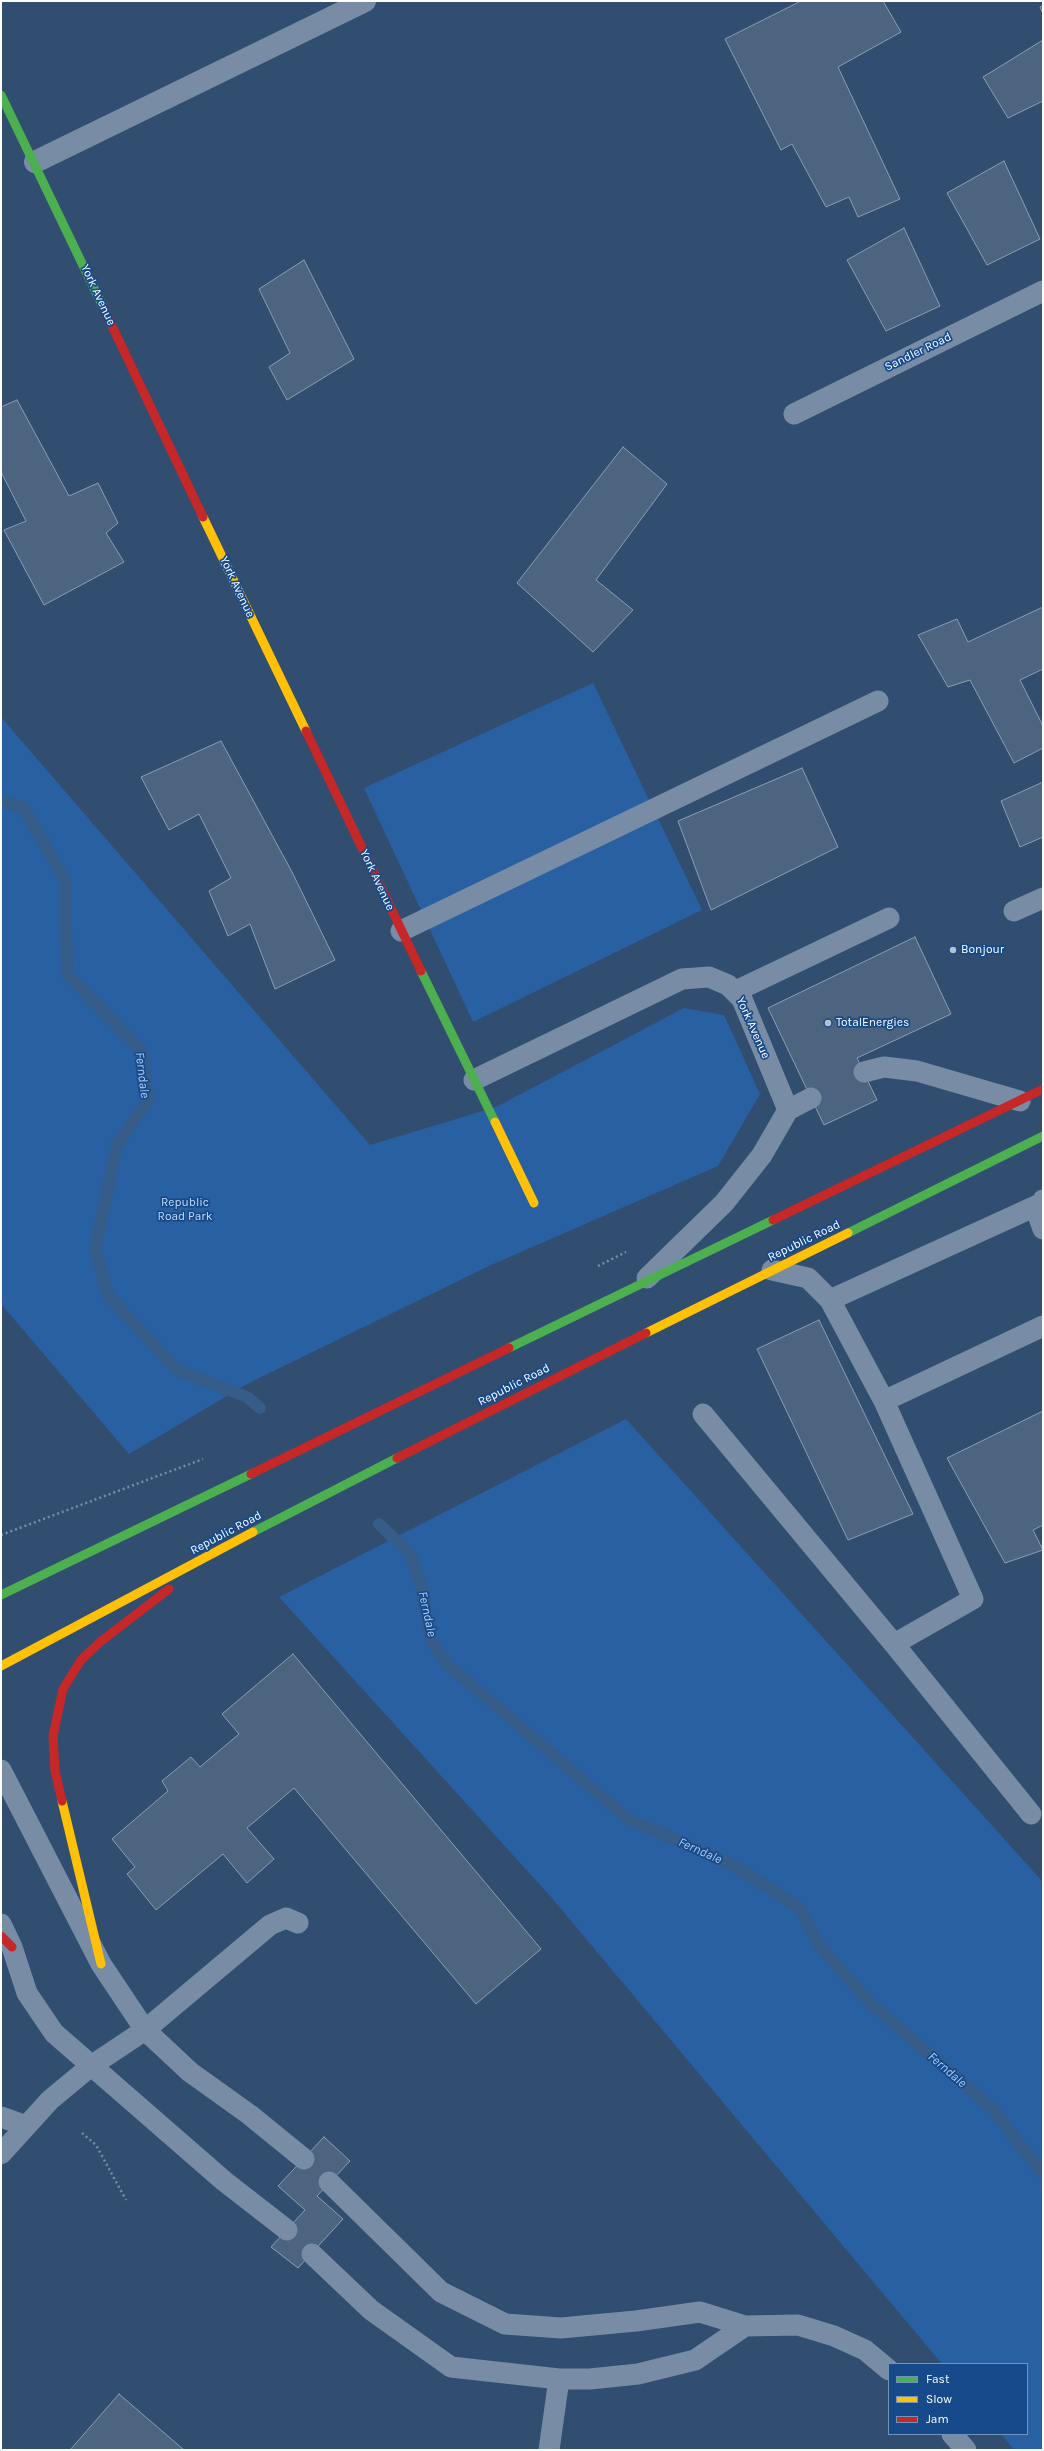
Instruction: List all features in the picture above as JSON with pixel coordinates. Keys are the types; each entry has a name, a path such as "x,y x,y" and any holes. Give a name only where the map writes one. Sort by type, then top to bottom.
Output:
{"main road":[{"name":"York Avenue","path":"1,95 35,162 401,931 534,1203"},
{"path":"1,1595 1043,1090"},
{"name":"Republic Road","path":"1,1666 226,1546 476,1418 1043,1136"},
{"path":"101,1964 55,1772 53,1736 63,1688 81,1660 100,1642 226,1546"}],"street":[{"path":"35,162 366,1"}],"lane":[{"name":"Sandler Road","path":"794,414 1043,291"},
{"path":"401,931 878,701"},
{"path":"1014,911 1043,898"},
{"path":"736,991 889,918"},
{"name":"York Avenue","path":"474,1080 682,979 709,977 736,991 742,999 788,1110"},
{"path":"864,1072 884,1067 917,1071 1020,1101"},
{"path":"640,1284 724,1203 762,1154 788,1110 811,1098"},
{"path":"830,1300 1042,1202"},
{"path":"1042,1202 1038,1215 1043,1229"},
{"path":"772,1270 808,1278 830,1300 884,1401 973,1599 894,1644"},
{"path":"884,1401 1043,1326"},
{"path":"703,1414 894,1644 1031,1814"},
{"path":"1,1770 101,1964 144,2030 190,2072 250,2115 304,2159"},
{"path":"1,2154 50,2100 90,2066 144,2030 270,1925 286,1918 298,1923"},
{"path":"1,1924 6,1941 27,1993 54,2033 90,2066 131,2098 224,2181 286,2230"},
{"path":"1,2117 26,2126"},
{"path":"330,2182 441,2292 505,2324 561,2328 636,2321 700,2312 745,2326 798,2325 834,2336 865,2350 888,2369"},
{"path":"312,2254 371,2310 451,2367 559,2379 590,2379 672,2366 695,2360 745,2326"},
{"path":"549,2450 559,2379"},
{"path":"953,2435 966,2450"}],"path":[{"path":"82,2132 96,2145 126,2200"}],"green space":[{"path":"593,683 702,910 473,1022 364,788"},
{"name":"Republic Road Park","path":"1,717 370,1145 496,1107 684,1008 724,1015 760,1094 718,1166 489,1266 249,1383 129,1454 1,1304"},
{"path":"626,1419 1043,1882 1043,2450 1014,2450 1002,2435 1028,2435 1028,2363 941,2363 551,1897 279,1597"}],"building":[{"path":"801,1 883,1 901,32 838,67 900,199 858,217 849,197 826,207 792,144 781,150 725,39"},
{"path":"1043,5 1043,14 1040,7"},
{"path":"1043,40 1043,101 1008,118 983,77"},
{"path":"1004,161 1040,239 987,265 947,193"},
{"path":"904,228 940,306 886,331 847,260"},
{"path":"304,260 354,359 287,400 269,367 290,353 259,289"},
{"path":"17,400 69,496 98,483 118,523 106,533 124,562 44,605 4,530 26,521 1,472 1,407"},
{"path":"623,447 667,484 596,580 633,610 593,652 517,583"},
{"path":"1043,607 1043,669 1020,680 1043,726 1043,748 1014,763 970,680 948,687 918,635 957,619 968,642"},
{"path":"221,741 292,872 335,960 275,989 250,924 228,936 209,891 231,878 199,814 169,830 141,777"},
{"path":"802,768 838,847 711,910 678,821"},
{"path":"1043,782 1043,837 1020,847 1001,801"},
{"path":"915,937 951,1014 857,1058 877,1100 824,1125 768,1008"},
{"path":"819,1320 913,1514 848,1540 757,1349"},
{"path":"1043,1411 1043,1525 1033,1530 1043,1550 1005,1563 947,1458"},
{"path":"293,1654 541,1949 476,2004 294,1788 247,1828 274,1859 247,1883 223,1854 156,1910 127,1874 135,1867 112,1839 168,1791 162,1781 191,1757 200,1767 239,1734 222,1714"},
{"path":"324,2137 350,2161 317,2196 343,2219 298,2268 271,2247 305,2210 278,2186"},
{"path":"119,2394 184,2450 70,2450"}],"waterway":[{"name":"Ferndale","path":"1,801 24,808 65,880 67,974 141,1050 148,1100 117,1145 95,1249 108,1295 177,1370 247,1397 260,1408"},
{"name":"Ferndale","path":"379,1524 411,1555 423,1593 431,1640 447,1664 628,1819 733,1865 800,1908 819,1945 871,2004 993,2109 1043,2174"}],"traffic: fast":[{"path":"1,95 103,307"},
{"path":"421,971 495,1122"},
{"path":"848,1233 1043,1136"},
{"path":"509,1348 773,1220"},
{"path":"253,1532 397,1458"},
{"path":"1,1595 251,1474"}],"traffic: slow":[{"path":"203,517 306,731"},
{"path":"495,1122 534,1203"},
{"path":"646,1333 848,1233"},
{"path":"1,1666 253,1532"},
{"path":"62,1801 101,1964"}],"traffic: jam":[{"path":"103,307 203,517"},
{"path":"306,731 421,971"},
{"path":"773,1220 1043,1089"},
{"path":"397,1458 646,1333"},
{"path":"251,1474 509,1348"},
{"path":"62,1801 55,1771 53,1736 63,1689 81,1660 100,1642 169,1589"},
{"path":"1,1936 12,1947"}],"place":[{"name":"Bonjour","path":"953,950"},
{"name":"TotalEnergies","path":"828,1023"}]}
